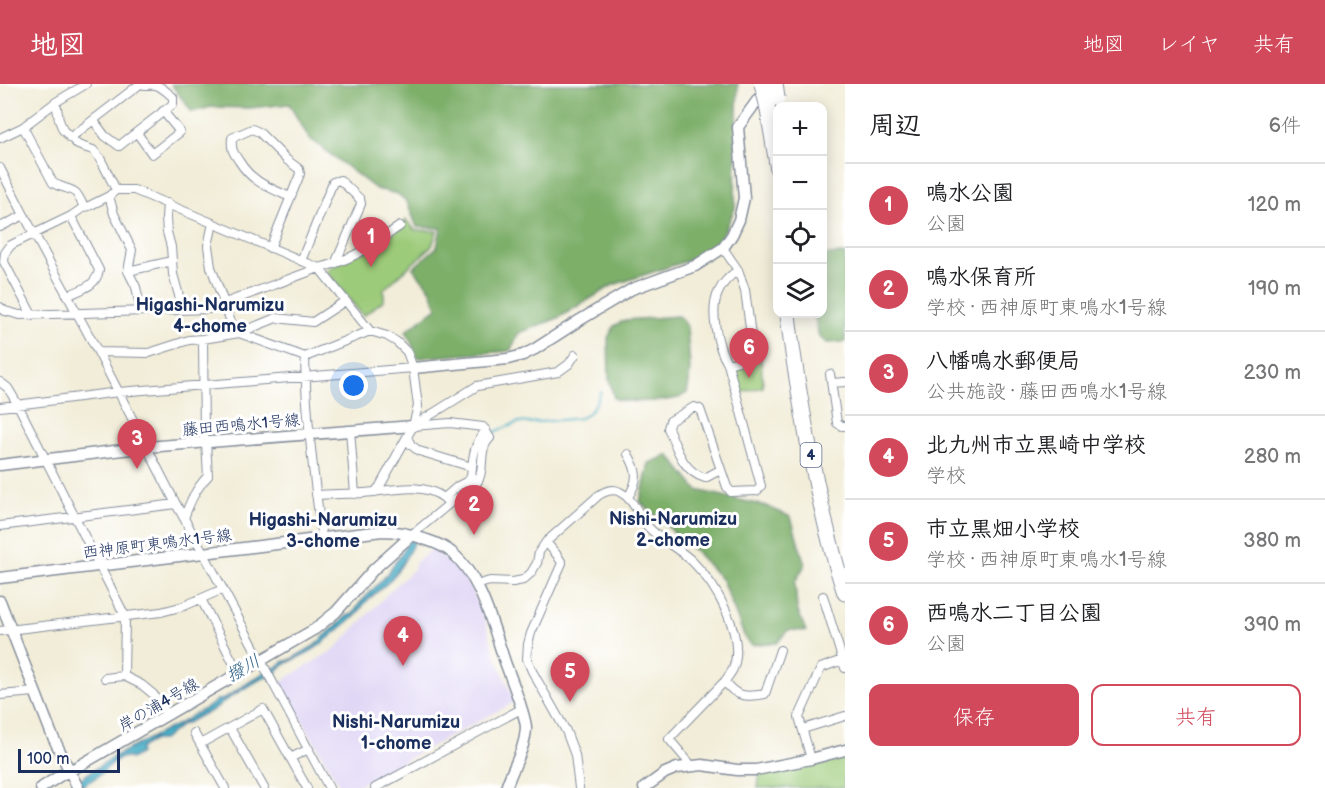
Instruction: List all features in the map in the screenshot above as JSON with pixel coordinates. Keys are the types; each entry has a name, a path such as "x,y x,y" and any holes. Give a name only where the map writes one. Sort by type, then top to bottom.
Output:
{"highway":[{"path":"762,84 776,95 776,156"},
{"name":"4","path":"789,318 798,389 811,458 828,534 845,593"},
{"name":"4","path":"798,318 820,456 845,564"}],"street":[{"path":"0,138 23,127 56,102 86,84"},
{"path":"70,138 141,84 147,86 154,84 173,97 173,104 118,146 105,136 94,121"},
{"path":"0,406 204,384 508,359 523,355 632,289 695,266 723,248 739,220 744,198 738,127 759,98 776,95"},
{"path":"56,102 63,130 78,145 93,150 100,158 112,193 114,214 132,250 128,271 141,311"},
{"path":"136,133 152,154 180,132 163,111"},
{"path":"23,127 53,183 77,194 84,207"},
{"path":"270,248 300,174 299,169 259,132 252,129 232,138 231,148 246,172 260,184 290,197"},
{"path":"0,168 176,504 329,788"},
{"path":"301,261 333,182 340,180 360,199 361,204 335,264"},
{"path":"32,315 4,262 5,253 11,245 112,193 134,190 319,268 370,331 387,336 407,352 413,368 418,406 413,426 375,492"},
{"path":"167,203 167,232 171,247 173,274 183,310"},
{"path":"0,227 24,215"},
{"path":"67,296 93,284 98,278 99,270 71,216"},
{"path":"213,223 208,246 211,267 231,322 239,333 305,357 370,331"},
{"path":"0,307 20,315 209,309 352,257 400,226"},
{"path":"723,248 738,270 745,290 753,351 749,358 728,364"},
{"path":"128,271 172,261"},
{"path":"720,470 705,478 697,475 683,463 668,428 670,421 694,407 700,409 727,487 731,492 757,491 761,486 714,318 718,291 738,270"},
{"path":"98,352 149,353 189,340 239,333 276,318 313,322 345,301"},
{"path":"184,518 200,484 208,476 204,437 203,339"},
{"path":"413,426 477,386 558,372 569,364 575,355"},
{"path":"305,357 321,538"},
{"path":"830,374 837,423 845,426"},
{"path":"0,382 8,388 18,405 125,616 124,676"},
{"path":"832,384 845,382"},
{"path":"413,426 450,423 477,425 483,427 488,434"},
{"name":"藤田西鳴水1号線","path":"0,465 147,447 413,426"},
{"path":"350,430 355,494"},
{"path":"413,534 458,486 471,477 475,448 479,438 488,434"},
{"path":"446,501 474,486 479,478 483,448 488,434"},
{"path":"407,436 411,445 419,451 472,467"},
{"path":"628,454 634,464 636,480 628,497"},
{"path":"316,495 420,488 436,492 446,501"},
{"path":"476,585 490,581 523,580 531,573 537,563 539,552 546,542 599,495 609,490 619,491 628,497 648,527 692,560 710,581 722,601 734,635 736,652 732,671 669,739 691,765"},
{"path":"0,526 176,504"},
{"name":"西神原町東鳴水1号線","path":"0,578 382,531 413,534 441,545 452,552 464,565 476,585 526,725 520,758 511,772 506,788"},
{"name":"岸の浦4号線","path":"41,788 262,663 315,629 336,612 374,569 413,534"},
{"path":"546,542 562,563 531,633 527,659 566,731 575,755 579,788"},
{"path":"6,631 161,612 184,606 223,589"},
{"path":"811,759 799,717 821,668 844,664 823,596"},
{"path":"201,599 239,674"},
{"path":"0,602 6,631 78,788"},
{"path":"725,681 730,688 746,697 765,694 780,650"},
{"path":"105,678 124,676 142,685 153,694 168,715"},
{"path":"0,695 35,692"},
{"path":"375,788 521,708"},
{"path":"200,744 263,709 307,788"},
{"path":"803,729 845,716"},
{"path":"230,728 264,788"},
{"path":"194,734 225,788"},
{"path":"290,758 309,749"},
{"path":"644,788 665,773 691,765 756,770 845,750"}],"shaded area":[{"path":"432,549 459,569 471,587 515,702 353,788 341,788 280,682 335,649 414,569 416,562"}],"green space":[{"path":"171,84 738,84 735,208 721,239 696,258 613,285 558,318 519,333 510,351 418,358 406,331 437,308 431,290 413,268 437,247 441,228 417,227 407,202 398,194 376,189 309,138 289,104 250,108 211,107 192,112"},
{"path":"406,220 415,230 437,231 432,246 384,289 384,300 363,316 327,272 328,269 401,228"},
{"path":"845,254 845,342 827,343 819,337 815,318 827,318 827,255"},
{"path":"678,316 687,327 690,366 687,393 678,398 655,401 627,401 614,398 609,379 608,338 614,326 625,320"},
{"path":"761,359 763,387 739,393 732,368"},
{"path":"669,455 697,490 766,506 791,517 805,565 795,582 797,609 806,631 788,630 777,643 752,645 746,640 722,580 697,553 640,502 649,463"},
{"path":"845,754 845,788 758,788 760,773"}],"water":[{"path":"411,536 416,538 393,576 368,600 355,617 322,644 282,666 275,674 235,694 211,711 181,725 163,740 154,740 143,746 140,753 131,759 126,757 117,759 98,776 84,784 76,788 66,788 115,756 186,720 271,668 276,668 314,646 347,616 353,614 360,603 384,578"}],"waterway":[{"path":"492,433 519,422 581,418 591,410 601,392"},
{"path":"475,475 477,460"}],"place":[{"name":"鳴水公園","path":"371,267"},
{"name":"西鳴水二丁目公園","path":"749,378"},
{"name":"八幡鳴水郵便局","path":"137,469"},
{"name":"鳴水保育所","path":"474,535"},
{"name":"北九州市立黒崎中学校","path":"403,666"},
{"name":"市立黒畑小学校","path":"570,702"}],"district":[{"name":"Higashi-Narumizu 4-chome","path":"210,315"},
{"name":"Nishi-Narumizu 2-chome","path":"673,529"},
{"name":"Higashi-Narumizu 3-chome","path":"323,530"},
{"name":"Nishi-Narumizu 1-chome","path":"396,732"}],"water label":[{"name":"撥川","path":"243,668"}]}
